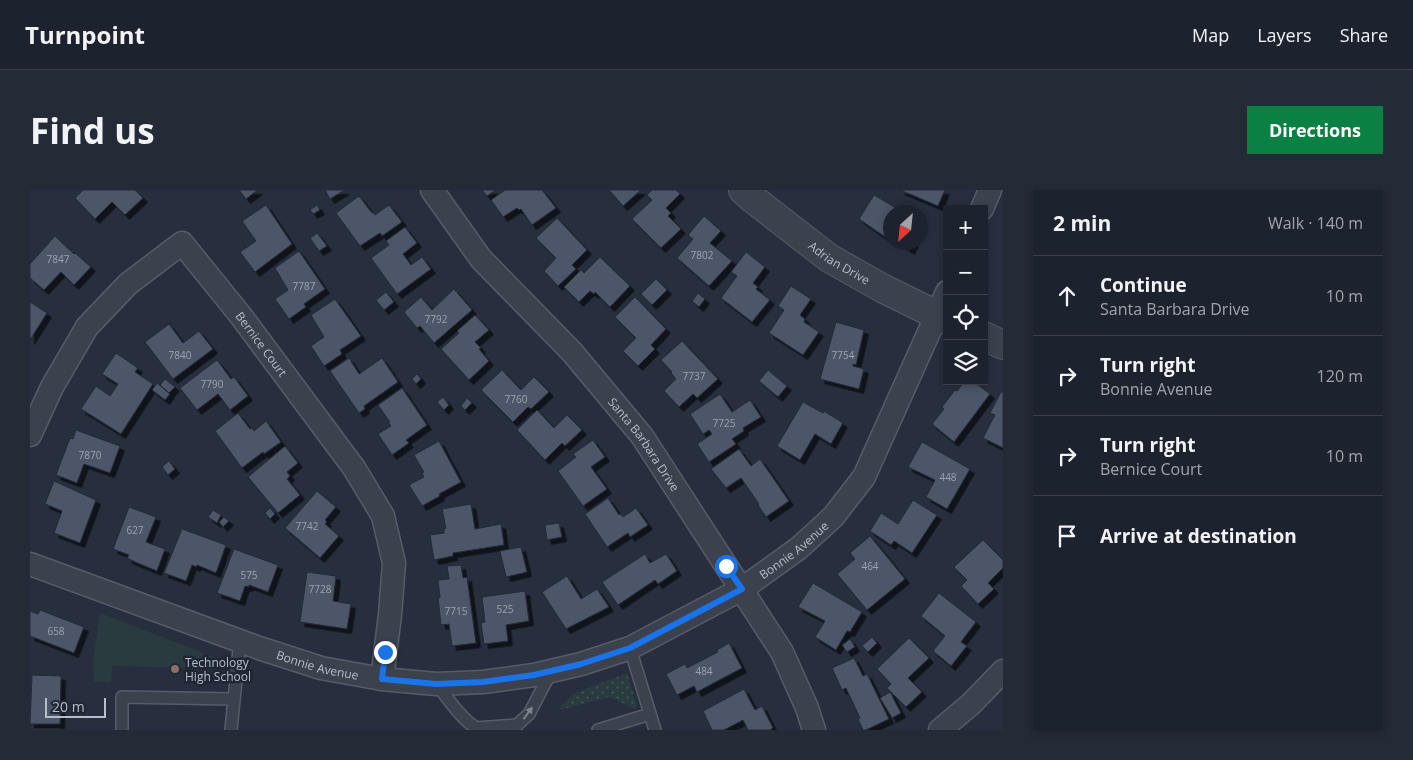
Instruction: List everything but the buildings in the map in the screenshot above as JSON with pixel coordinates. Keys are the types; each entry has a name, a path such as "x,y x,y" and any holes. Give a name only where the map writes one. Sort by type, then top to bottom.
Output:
{"street":[{"name":"Santa Barbara Drive","path":"432,190 481,259 572,352 642,436 782,652 807,708 814,730"},
{"name":"Adrian Drive","path":"743,190 829,258 882,288 943,309"},
{"path":"984,205 990,190"},
{"name":"Bernice Court","path":"30,435 52,387 88,327 128,284 182,244 241,316 354,468 383,516 394,563 382,679"},
{"name":"Bonnie Avenue","path":"30,564 321,668 382,679 436,684 483,682 534,675 581,664 630,648 742,589 799,548 833,517 864,477 943,311"},
{"path":"988,338 1003,345"},
{"path":"940,730 972,704 1003,671"}],"lane":[{"path":"231,730 240,640"},
{"path":"630,648 655,730"},
{"path":"436,684 455,706 460,715 476,728 517,725 529,714 552,670"},
{"path":"122,730 122,697 234,699"},
{"path":"598,730 650,714"}],"shaded area":[{"path":"100,613 227,662 226,669 112,666 111,682 94,682 93,661"},
{"path":"627,673 637,706 635,709 610,697 558,710 573,694"}],"place":[{"name":"Technology High School","path":"175,669"}],"route":[{"path":"385,652 382,679 436,684 483,682 534,675 581,664 630,648 742,589 726,566"}]}
